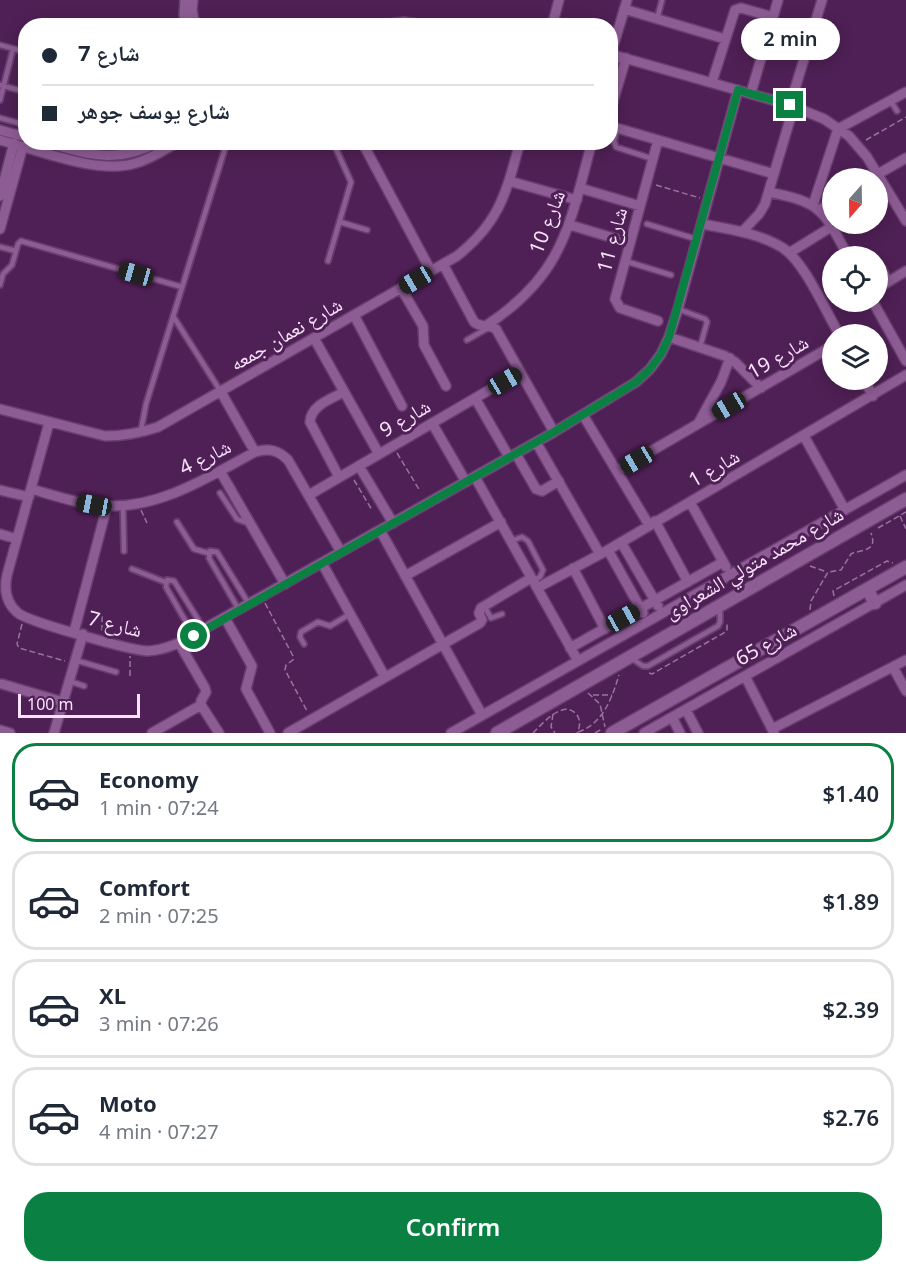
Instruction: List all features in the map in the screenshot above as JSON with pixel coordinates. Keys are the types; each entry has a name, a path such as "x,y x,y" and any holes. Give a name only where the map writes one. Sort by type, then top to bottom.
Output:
{"street":[{"path":"184,0 185,18"},
{"path":"193,0 194,18"},
{"path":"554,18 559,0"},
{"path":"751,93 778,0"},
{"path":"742,232 759,214 769,192 822,0"},
{"path":"618,31 625,4 657,19 725,39"},
{"path":"712,82 732,14 736,9 741,8 773,17"},
{"path":"618,56 751,93 792,106 824,120 857,145 870,168"},
{"path":"618,85 626,58"},
{"name":"شارع 7","path":"24,617 130,648 158,650 179,643 512,456 636,382 655,361 669,337 698,240 738,90"},
{"path":"816,208 838,129 906,92"},
{"path":"618,128 774,174"},
{"path":"0,130 18,139"},
{"path":"0,140 18,141"},
{"name":"شارع 11","path":"658,140 615,303 620,308 658,321"},
{"path":"0,196 18,149"},
{"path":"0,230 3,209 19,150"},
{"path":"48,150 92,165 114,167 146,160 164,150"},
{"path":"73,150 112,157 140,150"},
{"path":"366,150 431,271"},
{"name":"شارع نعمان جمعه","path":"0,409 105,436 123,436 158,428 443,264 475,242 490,224 501,205 518,150"},
{"name":"شارع 10","path":"489,326 519,302 544,275 559,251 570,225 590,150"},
{"path":"888,168 906,158"},
{"path":"509,181 576,200"},
{"path":"580,188 640,206"},
{"path":"769,192 816,208 822,216"},
{"path":"888,192 903,210 906,221"},
{"path":"816,208 822,206"},
{"path":"702,224 742,232 776,244 789,253 800,265 833,324"},
{"path":"570,225 630,243"},
{"path":"789,253 822,233"},
{"path":"443,264 474,322 480,326 496,329 554,432"},
{"path":"890,281 906,271"},
{"path":"401,288 423,326 424,345 446,386"},
{"path":"879,312 906,361"},
{"path":"354,315 402,406"},
{"path":"669,337 730,358 761,388"},
{"path":"314,338 379,454"},
{"name":"شارع 19","path":"617,471 822,352"},
{"path":"697,425 710,404 730,358"},
{"name":"شارع 9","path":"309,495 520,372"},
{"name":"شارع 1","path":"288,733 480,623 482,619 479,611 484,606 534,582 573,568 604,552 906,375"},
{"path":"870,390 873,396"},
{"path":"221,392 255,453"},
{"path":"339,477 310,422 310,416 317,407 344,392"},
{"path":"475,398 536,489 542,491 559,481"},
{"path":"583,415 688,582"},
{"path":"24,617 10,604 5,584 49,423"},
{"path":"432,423 466,482"},
{"path":"804,436 845,510"},
{"path":"536,442 648,621"},
{"name":"شارع 4","path":"0,490 107,506 138,504 171,495 255,453 273,450 288,460 341,552"},
{"path":"359,466 393,523"},
{"path":"220,471 285,584"},
{"path":"452,733 906,475"},
{"path":"475,477 578,661"},
{"path":"690,502 730,574"},
{"name":"شارع محمد متولي الشعراوى","path":"497,733 900,502"},
{"path":"54,733 75,662 78,633 107,506"},
{"path":"405,576 501,522"},
{"path":"380,530 482,715"},
{"path":"0,534 17,539"},
{"path":"621,542 662,613"},
{"path":"570,648 723,562"},
{"path":"322,563 385,678"},
{"path":"608,730 906,567"},
{"path":"573,568 605,629"},
{"name":"شارع 65","path":"644,733 906,585"},
{"path":"867,590 874,603"},
{"path":"225,618 252,666 246,689 270,733"},
{"path":"179,643 206,690 201,705 219,733"},
{"path":"745,676 773,731 906,660"},
{"path":"893,667 906,691"},
{"path":"0,682 63,702"},
{"path":"152,733 201,705"},
{"path":"686,710 698,733"},
{"path":"672,717 680,733"},
{"path":"309,721 313,733"},
{"path":"0,730 10,733"}],"lane":[{"path":"657,19 662,0"},
{"path":"0,45 18,50"},
{"path":"0,100 13,49"},
{"path":"2,85 18,90"},
{"path":"890,100 897,111"},
{"path":"0,118 18,123"},
{"path":"618,148 653,159"},
{"path":"141,433 146,404 225,150"},
{"path":"328,261 351,182 337,150"},
{"path":"340,222 367,230"},
{"path":"647,224 698,240"},
{"path":"0,285 3,274 12,265 21,241 182,287"},
{"path":"0,247 16,251"},
{"path":"625,261 671,275"},
{"path":"888,277 890,281"},
{"path":"678,309 705,319 707,322 700,347"},
{"path":"173,316 221,392"},
{"path":"467,340 489,326"},
{"path":"220,493 237,519 250,524"},
{"path":"123,506 124,551"},
{"path":"177,522 194,549 208,553 212,550 217,552 249,604"},
{"path":"511,541 520,537 528,541 543,570 534,582"},
{"path":"208,553 239,610"},
{"path":"132,569 165,582 169,579 174,581 204,630"},
{"path":"165,582 194,636"},
{"path":"484,606 491,618 502,614"},
{"path":"304,644 300,637 302,632 318,622 330,626 350,614"},
{"path":"75,662 116,672"},
{"path":"69,681 84,686"}],"path":[{"path":"857,145 906,117"},
{"path":"646,182 708,201"},
{"path":"393,446 420,491"},
{"path":"349,471 372,510"},
{"path":"900,502 906,529"},
{"path":"138,504 147,523"},
{"path":"810,566 828,572 841,570 851,554 868,550 872,545 873,539 870,532"},
{"path":"810,611 811,602 828,572"},
{"path":"262,597 293,656 293,660 285,670 309,721"},
{"path":"102,616 102,640"},
{"path":"24,617 17,644 19,648 75,662"},
{"path":"130,648 130,676"},
{"path":"577,733 593,725 603,713 613,695 619,674"},
{"path":"587,692 600,704 608,730"},
{"path":"591,695 613,695"},
{"path":"533,733 553,714 566,710 574,711 579,718 577,733"},
{"path":"553,714 551,727 555,733"}],"route":[{"path":"194,636 554,432 636,382 650,369 661,354 669,337 738,90 790,105"}]}
